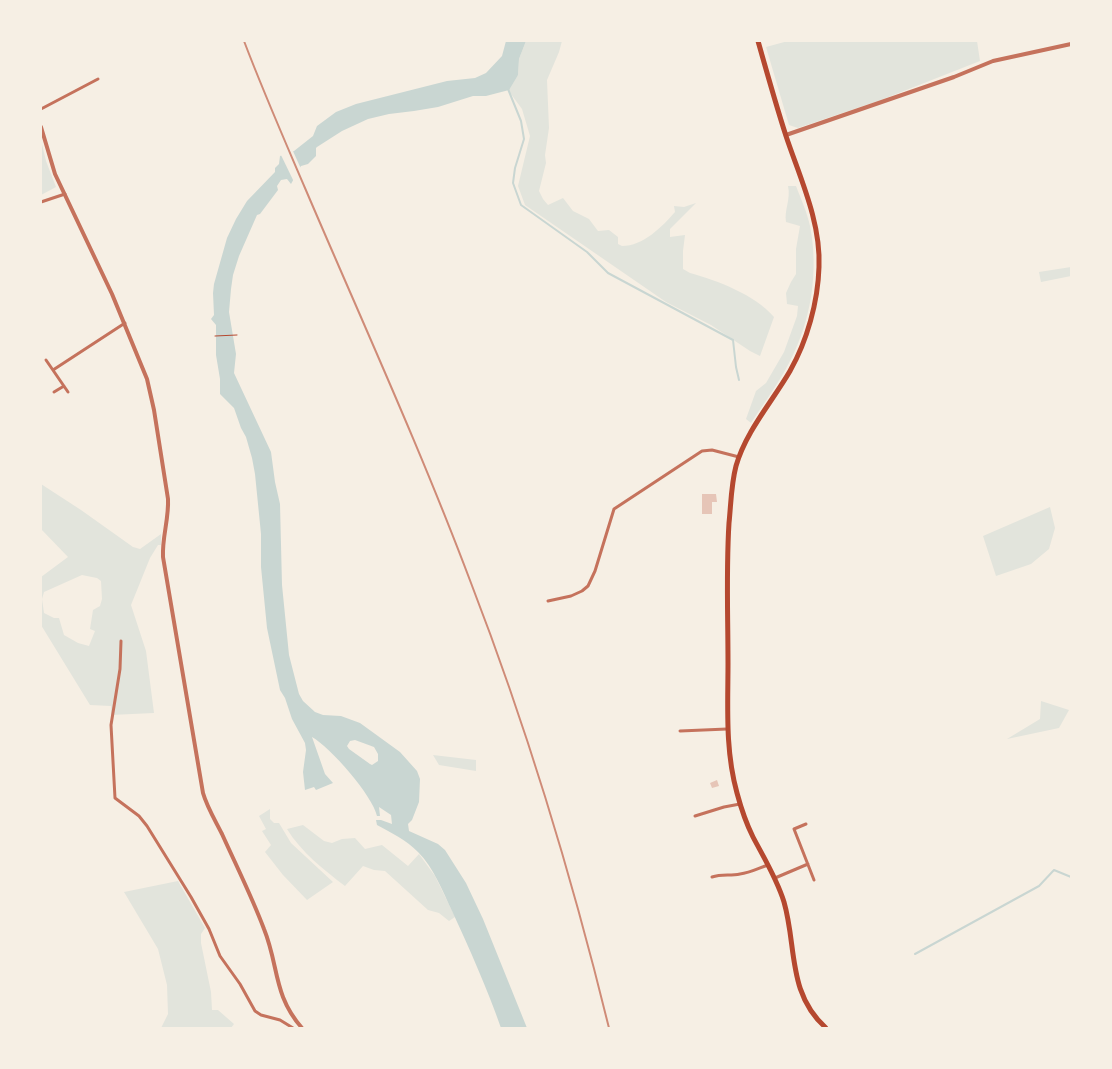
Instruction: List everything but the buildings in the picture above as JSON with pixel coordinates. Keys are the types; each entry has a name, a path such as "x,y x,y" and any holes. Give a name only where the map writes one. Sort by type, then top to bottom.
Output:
{"highway":[{"path":"758,41 816,228 819,258 818,287 810,320 794,362 755,426 739,457 733,484 726,590 727,730 732,772 740,804 752,834 775,878 786,908 798,984 810,1008 826,1028"}],"street":[{"path":"786,135 954,77 993,61 1071,44"},
{"path":"41,109 98,79"},
{"path":"41,127 50,159 125,323 147,379 154,410 168,499 168,516 163,549 168,591 203,793 208,809 235,862 264,929 284,1004 302,1028"},
{"path":"41,202 65,194"},
{"path":"53,370 125,323"},
{"path":"46,360 68,392"},
{"path":"54,392 64,386"},
{"path":"548,602 571,596 588,586 614,510 702,451 712,450 739,457"},
{"path":"121,641 120,669 114,696 112,725 116,798 139,816 147,826 191,897 220,956 240,984 255,1012 280,1020 293,1028"},
{"path":"680,731 727,730"},
{"path":"695,816 740,804"},
{"path":"806,824 794,829 814,880"},
{"path":"775,878 808,864"},
{"path":"712,877 721,874 729,876 744,874 768,865"}],"path":[{"path":"215,336 237,335"}],"shaded area":[{"path":"506,41 526,41 519,59 518,75 509,90 486,96 473,96 438,107 368,119 342,131 317,147 316,156 308,164 301,166 291,184 287,179 281,180 277,186 278,190 260,214 257,215 239,256 233,275 229,312 236,354 234,373 271,452 280,504 282,585 289,655 299,694 303,701 315,712 323,715 341,716 360,723 400,752 417,771 420,779 419,802 412,820 408,824 409,831 438,844 445,850 466,883 483,919 527,1028 501,1028 472,955 442,888 429,865 409,844 377,825 376,820 392,824 391,815 379,807 380,816 377,816 368,797 350,773 320,742 312,737 325,774 333,783 316,790 314,787 305,790 303,772 305,743 292,719 285,698 280,690 267,628 261,567 261,534 252,458 234,408 220,394 220,379 216,355 216,325 211,319 214,315 214,284 227,238 247,201 275,172 280,156 294,151 313,136 317,126 336,112 356,104 447,81 475,78 486,73 502,56","holes":["355,740 374,747 378,754 378,761 372,765 347,746 350,741"]},
{"path":"526,41 562,41 547,80 549,128 545,155 546,163 539,191 543,199 548,205 563,198 573,211 589,219 598,231 609,230 618,237 618,244 622,246 637,243 652,235 675,212 674,206 684,207 696,203 670,229 670,237 685,235 683,269 735,289 766,309 774,317 760,356 711,325 666,302 525,205 518,186 530,136 522,109 505,86 518,75 519,59"},
{"path":"788,41 977,41 980,61 881,100 798,128 789,125 766,47"},
{"path":"41,140 46,161 56,187 41,195"},
{"path":"788,186 796,186 810,226 814,260 811,295 803,329 790,361 751,423 746,419 756,391 766,383 784,352 797,316 798,306 787,304 786,293 796,274 796,249 800,226 786,222"},
{"path":"1071,267 1071,276 1041,282 1039,272"},
{"path":"41,484 133,547 140,549 161,534 161,545 158,545 150,558 131,605 146,651 154,713 111,715 111,706 90,705 41,625 41,577 68,557 41,529","holes":["82,575 97,578 101,581 102,599 100,606 93,610 90,629 95,631 89,646 78,643 64,635 59,618 54,618 44,613 42,599 44,592"]},
{"path":"1050,507 1055,528 1049,549 1031,564 996,576 983,536"},
{"path":"1041,701 1069,710 1059,728 1007,739 1040,719"},
{"path":"433,755 476,760 476,771 439,765"},
{"path":"270,809 270,819 274,823 279,823 291,843 333,882 307,900 283,875 265,852 271,845 262,831 266,829 259,816"},
{"path":"303,825 324,841 332,843 342,839 355,838 365,849 382,845 408,866 419,854 435,876 455,917 449,921 439,913 428,910 385,871 363,866 345,886 306,853 287,829"},
{"path":"178,881 205,928 201,934 201,943 211,992 212,1010 218,1010 234,1024 231,1028 161,1028 168,1014 167,985 158,949 124,892"}],"pier":[{"path":"292,149 302,171 295,184 280,153"}],"waterway":[{"path":"508,89 521,121 524,139 515,168 513,183 521,205 587,252 608,273 733,340 739,380"},
{"path":"915,954 1039,886 1054,870 1071,877"}],"railway":[{"path":"244,41 281,133 432,484 511,692 564,859 609,1028"}]}
